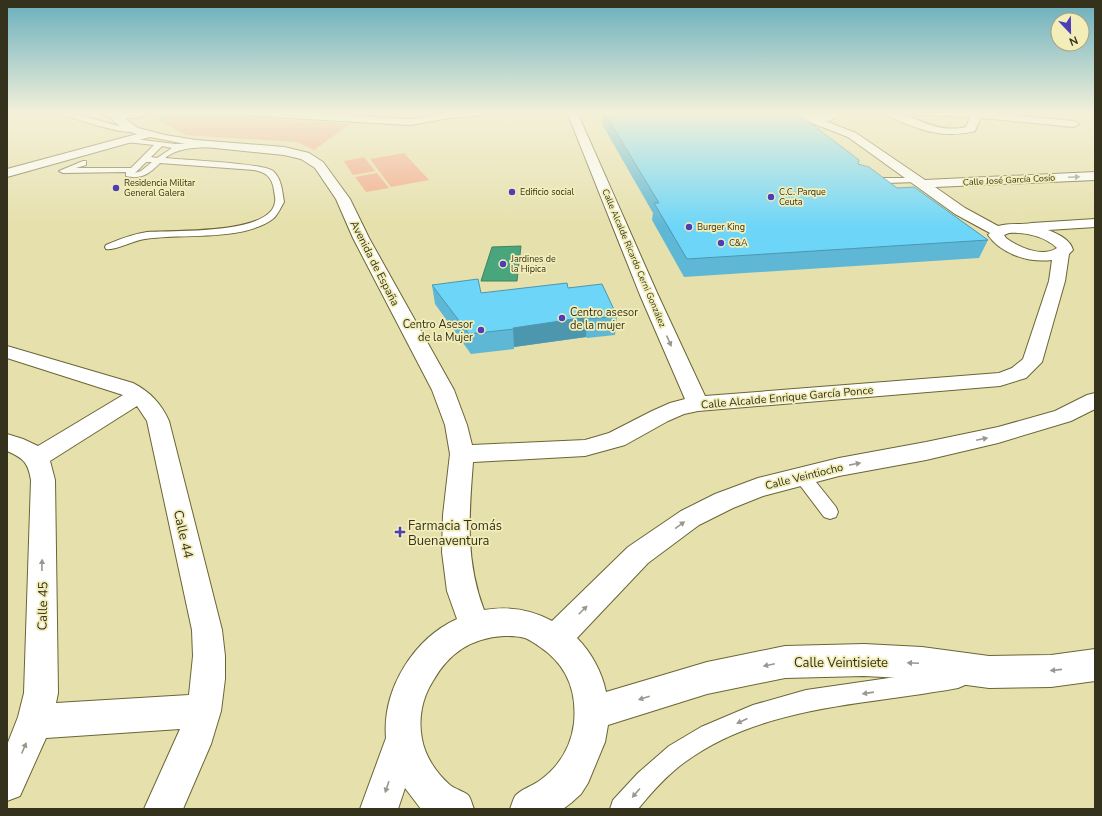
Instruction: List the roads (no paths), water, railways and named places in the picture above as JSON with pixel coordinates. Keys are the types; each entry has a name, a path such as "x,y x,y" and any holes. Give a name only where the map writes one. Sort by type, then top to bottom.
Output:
{"main road":[{"path":"7,173 92,150"},
{"name":"Avenida de España","path":"273,150 305,156 319,165 343,199 365,245 442,390 456,425 462,454 456,515 456,552 462,591 474,626"},
{"name":"Calle Alcalde Ricardo Cerni González","path":"588,150 646,288 698,404"},
{"path":"875,150 960,211 998,232"},
{"name":"Calle José García Cosío","path":"920,182 1095,176"},
{"path":"1056,281 997,239 996,235 998,232 1002,229 1095,224"},
{"path":"1011,248 1033,255 1045,256 1062,254 1065,250 1064,246 1055,239 1040,232 1018,228"},
{"name":"Calle Alcalde Enrique García Ponce","path":"462,454 585,448 618,439 678,408 698,404 1000,379 1019,373 1032,362 1056,281 1062,254"},
{"name":"Calle 44","path":"7,352 111,382 126,388 139,395 153,410 158,421 207,630 210,654 209,681 204,711 195,740 182,771 163,809"},
{"path":"7,442 28,451 37,458 139,395"},
{"name":"Calle Veintiocho","path":"556,638 638,555 690,518 724,501 758,488 839,467 998,435 1063,416 1095,400"},
{"name":"Calle 45","path":"7,783 24,750 35,721 41,693 43,488 42,468 37,458"},
{"path":"455,809 450,807 427,789 411,765 404,738 404,708 413,680 429,657 450,638 474,626 502,621 530,625 556,638 570,652 582,670 590,690 593,713 588,746 572,776 547,799 529,809"},
{"name":"Calle Veintisiete","path":"593,713 707,678 784,662 864,660 922,663 989,672 1051,671 1095,665"},
{"path":"35,721 204,711"},
{"path":"379,809 404,738"}],"lane":[{"path":"144,150 144,159"},
{"path":"110,247 132,238 149,235 226,231 243,228 266,220 275,212 279,202 278,186 274,176 268,171 254,168 159,160 144,159 132,170 130,174 142,174 159,160 167,153 175,150"},
{"path":"83,163 63,171 132,170"},
{"path":"863,179 920,182"},
{"path":"873,190 920,182"},
{"path":"802,476 830,512"},
{"path":"622,809 646,781 677,754 709,735 753,716 806,701 925,684 989,672"}],"place":[{"name":"Residencia Militar General Galera","path":"116,188"},
{"name":"Edificio social","path":"512,192"},
{"name":"C.C. Parque Ceuta","path":"771,197"},
{"name":"Burger King","path":"689,227"},
{"name":"C&A","path":"721,243"},
{"name":"Jardines de la Hipica","path":"503,264"},
{"name":"Centro asesor de la mujer","path":"562,318"},
{"name":"Centro Asesor de la Mujer","path":"481,330"},
{"name":"Farmacia Tomás Buenaventura","path":"400,532"}]}
